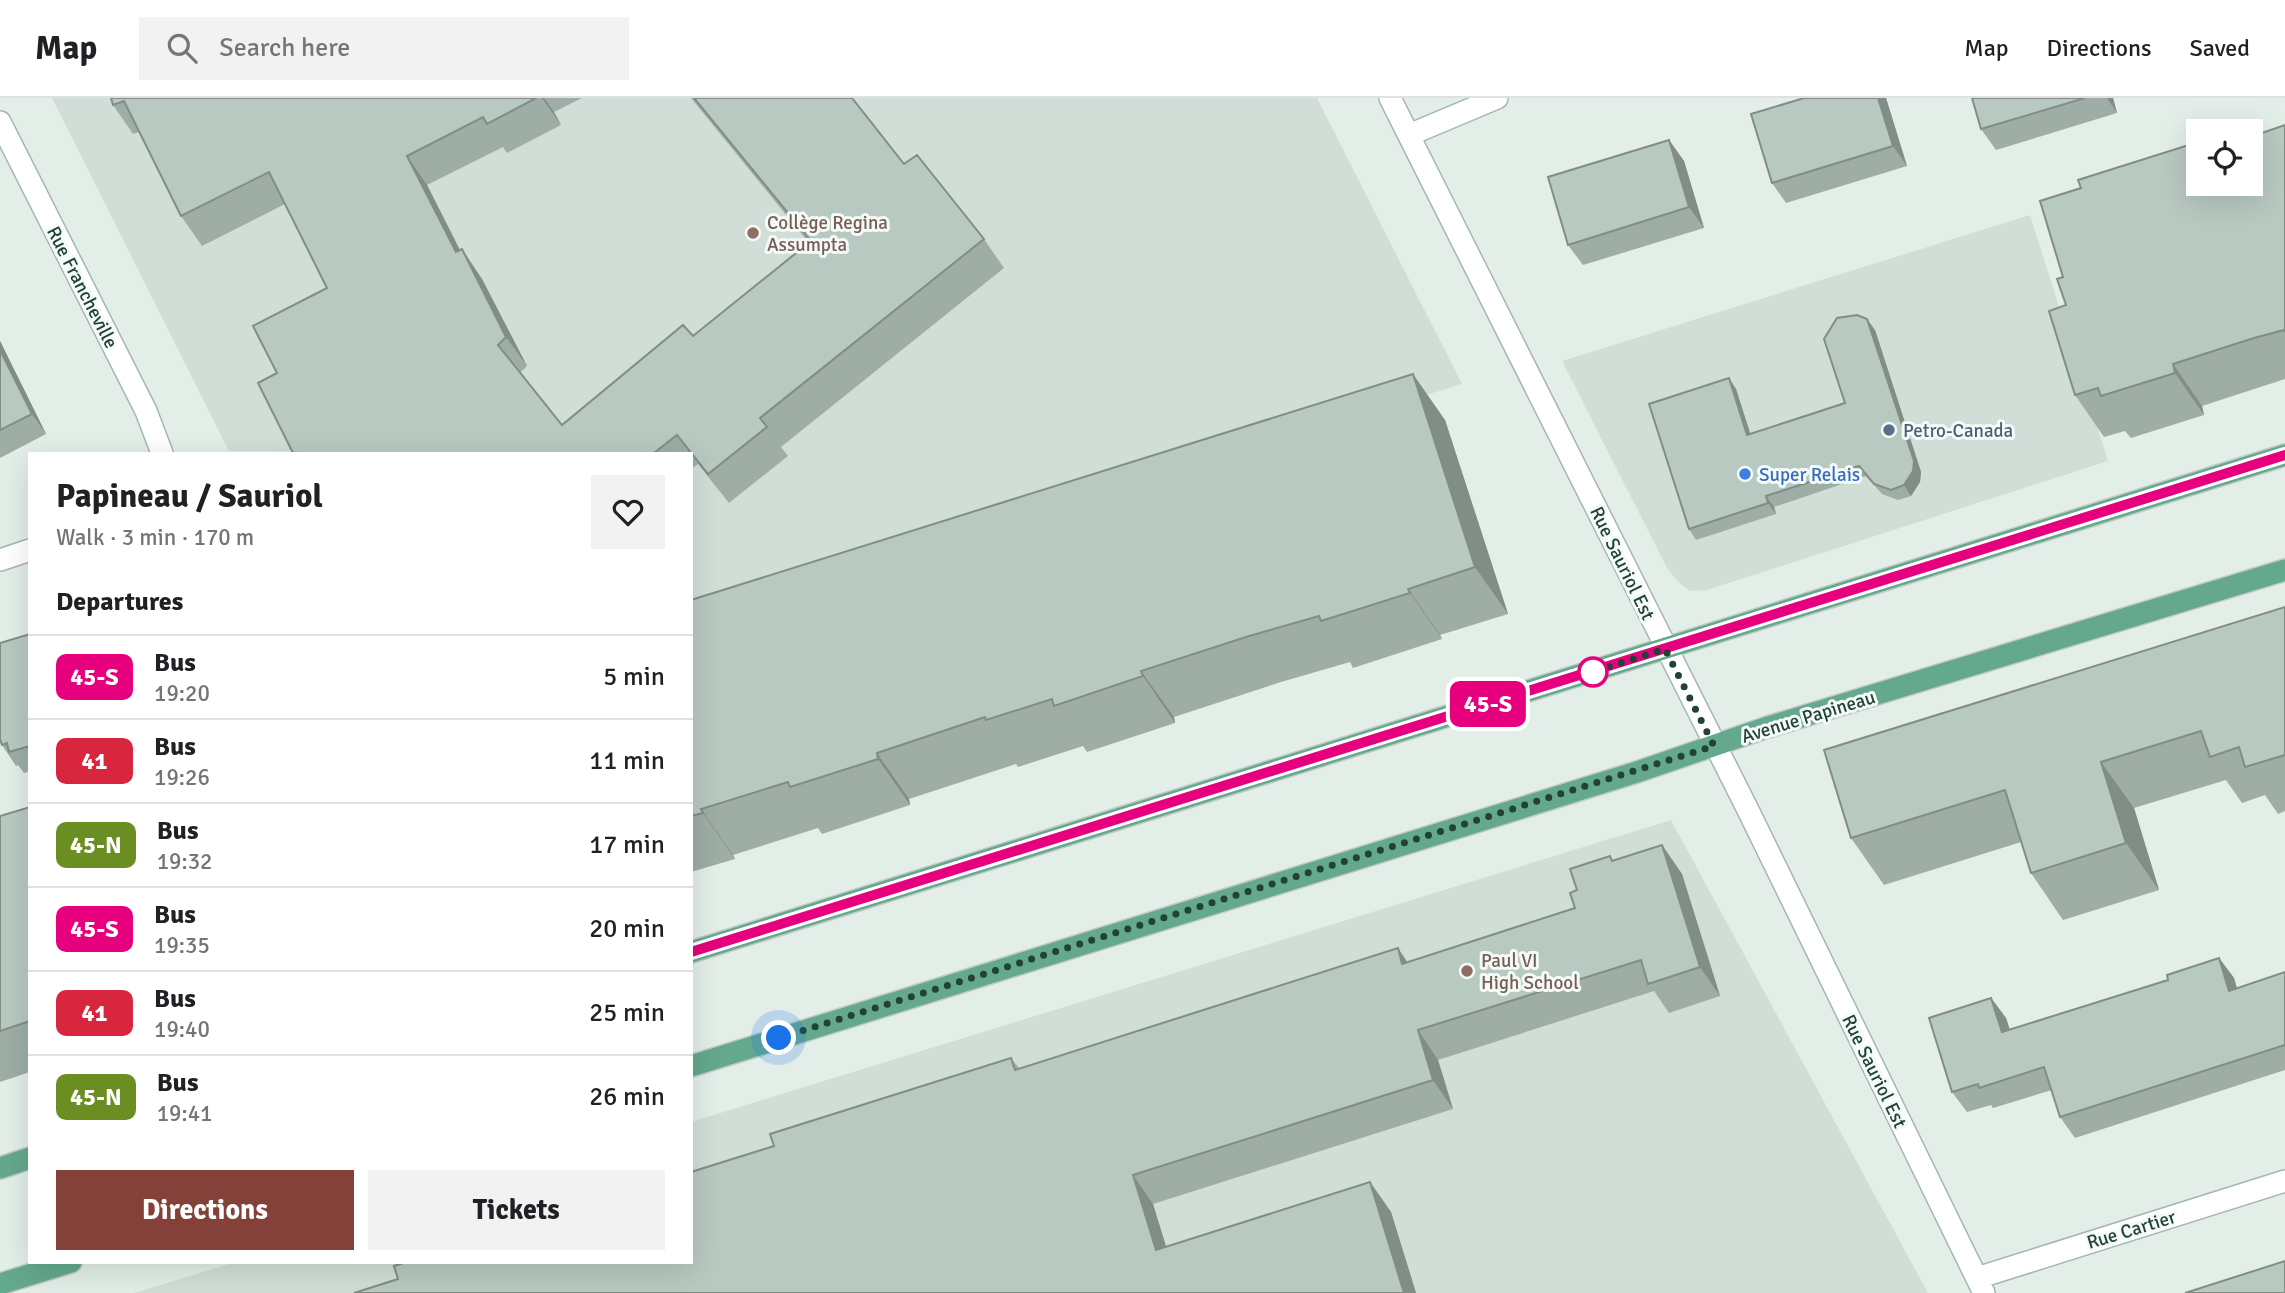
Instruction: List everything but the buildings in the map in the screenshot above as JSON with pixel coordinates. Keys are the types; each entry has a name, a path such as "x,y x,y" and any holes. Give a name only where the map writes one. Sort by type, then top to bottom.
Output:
{"main road":[{"path":"693,951 2285,455"},
{"name":"Avenue Papineau","path":"693,1065 2285,570"},
{"path":"0,1168 28,1159"},
{"path":"0,1284 65,1264"}],"street":[{"name":"Rue Sauriol Est","path":"1390,98 1748,810 1980,1286"},
{"path":"1409,135 1497,98"},
{"name":"Rue Francheville","path":"0,122 146,411 162,452"},
{"path":"0,560 28,552"},
{"name":"Rue Cartier","path":"1980,1286 2285,1181"}],"shaded area":[{"name":"Collège Regina Assumpta","path":"52,98 1317,98 1462,384 693,620 693,452 229,451"},
{"path":"2030,215 2108,461 1707,590 1690,591 1678,582 1667,568 1562,361"},
{"name":"Paul VI High School","path":"1671,820 1928,1293 134,1293 229,1264 693,1264 693,1121"}],"bus line":[{"name":"45-S","path":"693,951 2285,455"}],"place":[{"name":"Collège Regina Assumpta","path":"753,233"},
{"name":"Petro-Canada","path":"1889,430"},
{"name":"Super Relais","path":"1745,474"},
{"name":"Paul VI High School","path":"1467,971"}],"route":[{"path":"779,1038 1714,746 1665,649 1585,674 1593,672"}]}
